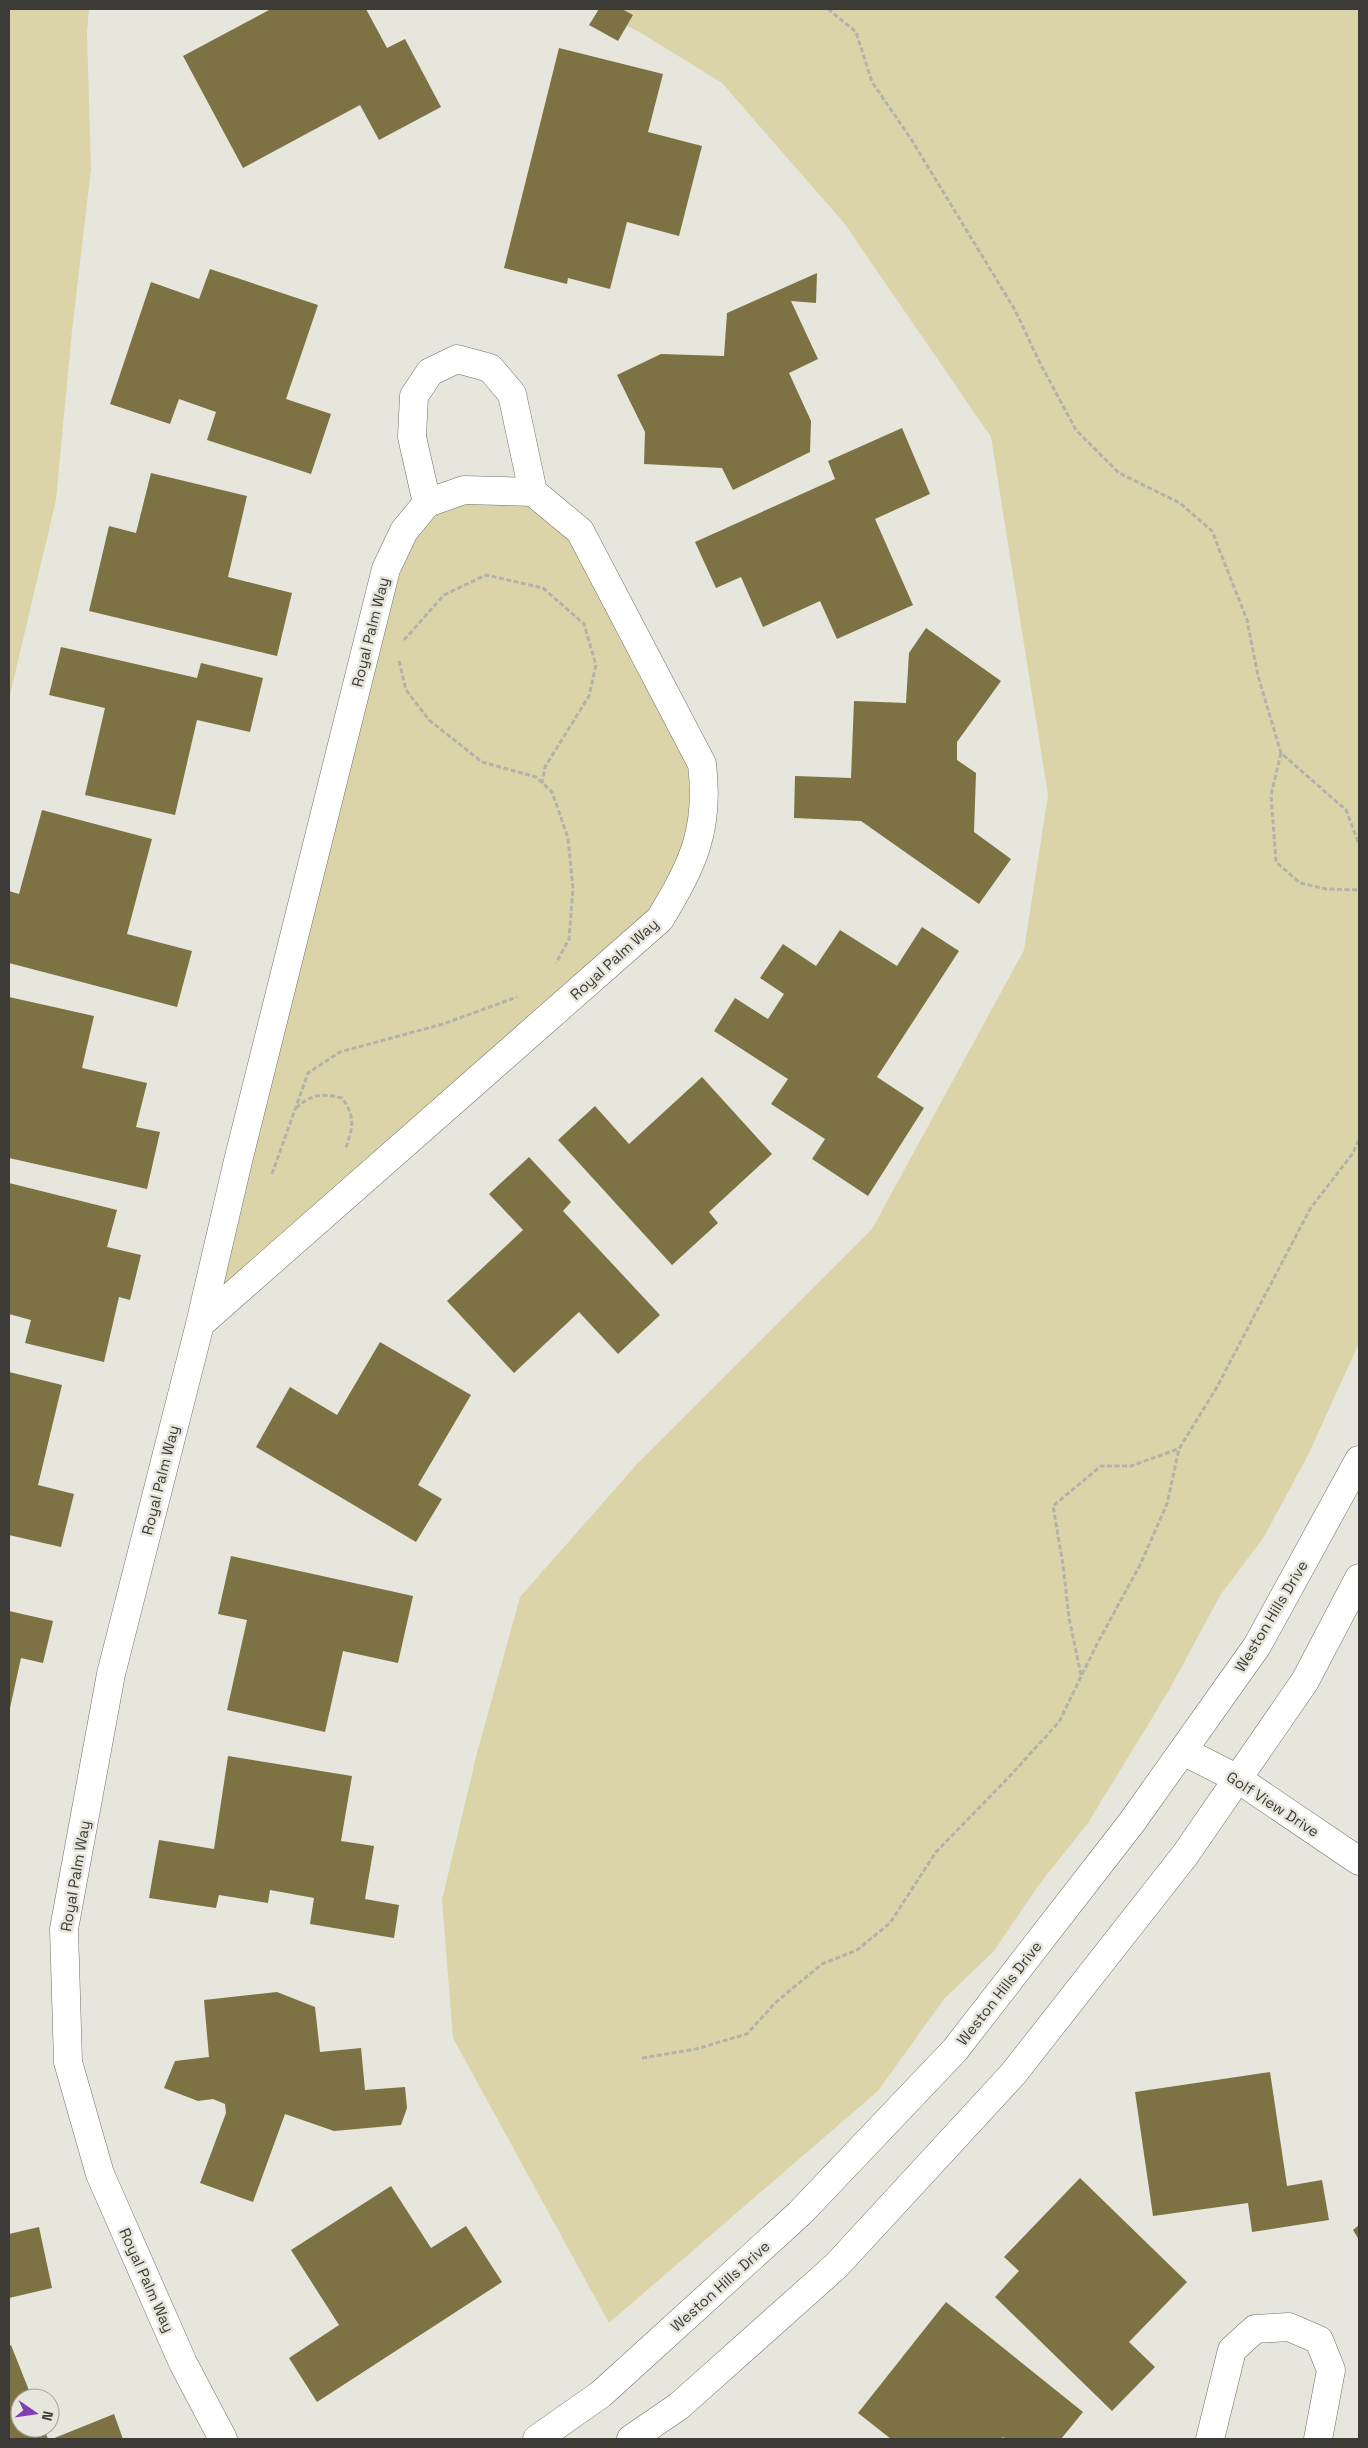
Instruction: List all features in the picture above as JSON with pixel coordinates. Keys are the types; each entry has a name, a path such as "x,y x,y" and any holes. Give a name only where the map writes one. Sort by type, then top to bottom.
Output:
{"street":[{"path":"457,359 490,368 512,394 533,492 464,490 427,503 412,437 414,396 430,372 457,359"},
{"name":"Royal Palm Way","path":"200,1324 660,919 687,875 701,835 706,794 702,764 580,531 533,492"},
{"name":"Royal Palm Way","path":"223,2439 183,2363 100,2174 68,2062 64,1928 111,1674 200,1324 386,568 404,531 427,503"},
{"name":"Weston Hills Drive","path":"537,2439 601,2394 800,2213 955,2050 1132,1822 1257,1646 1359,1460"},
{"path":"631,2439 679,2406 836,2266 1013,2074 1185,1855 1305,1681 1359,1578"},
{"name":"Golf View Drive","path":"1183,1751 1238,1779 1359,1861"},
{"path":"1210,2439 1232,2350 1256,2329 1289,2327 1318,2340 1331,2370 1318,2439"}],"path":[{"path":"828,9 856,32 872,82 911,139 1015,310 1040,363 1076,430 1119,473 1180,503 1212,531 1247,620 1258,676 1281,753 1270,795 1276,862 1300,883 1326,889 1359,890"},
{"path":"397,651 444,596 486,575 543,588 584,624 596,665 588,696 545,767 542,783"},
{"path":"368,640 397,651"},
{"path":"397,651 406,690 430,720 482,762 536,777 552,792 568,838 574,889 569,939 552,969"},
{"path":"1281,753 1346,810 1359,844"},
{"path":"269,1182 308,1073 340,1052 443,1024 518,997"},
{"path":"296,1108 309,1097 327,1094 342,1098 351,1110 351,1133 342,1160"},
{"path":"642,2058 696,2049 747,2034 776,2004 822,1964 857,1950 890,1923 936,1852 1059,1722 1140,1565 1167,1504 1179,1449 1217,1387 1310,1209 1353,1153 1359,1139"},
{"path":"1082,1676 1069,1618 1063,1565 1053,1506 1101,1466 1131,1466 1179,1449"}],"shaded area":[{"path":"9,9 89,9 87,32 91,169 72,331 56,500 9,699"},
{"path":"595,9 1359,9 1359,1343 1309,1453 1264,1537 1221,1594 1168,1692 1088,1823 1038,1886 994,1951 944,1999 878,2091 609,2323 453,2038 442,1900 477,1753 520,1597 637,1464 872,1229 1024,950 1048,795 991,437 844,223 722,83 641,33"},
{"path":"533,492 580,531 706,793 660,919 200,1324 386,569 427,503"}],"building":[{"path":"271,9 366,9 387,48 405,39 441,107 379,140 360,105 243,168 183,56"},
{"path":"599,9 622,9 633,15 618,41 589,25"},
{"path":"559,48 663,74 648,132 702,146 679,236 627,222 610,289 568,278 567,284 504,268"},
{"path":"210,269 318,305 286,399 331,414 311,474 207,440 216,412 179,399 170,424 110,404 151,282 199,299"},
{"path":"817,273 816,303 791,301 818,359 789,373 811,421 810,452 733,490 722,468 644,464 645,432 617,375 661,354 724,356 727,313"},
{"path":"902,428 930,494 875,519 913,605 837,639 820,601 763,627 741,577 716,588 695,542 835,479 828,461"},
{"path":"151,473 247,496 228,577 292,593 277,656 89,611 109,526 136,533"},
{"path":"926,628 1001,681 957,742 957,760 976,773 974,832 1011,859 979,904 861,821 794,818 795,776 851,778 854,701 906,703 909,653"},
{"path":"61,647 197,678 201,663 263,678 250,732 197,720 175,815 85,795 105,708 49,695"},
{"path":"42,810 152,839 127,934 192,951 177,1007 9,963 9,891 19,894"},
{"path":"922,927 959,951 877,1077 924,1108 868,1196 812,1159 825,1139 771,1104 788,1079 714,1031 735,998 768,1019 784,994 760,978 783,944 816,966 840,930 897,966"},
{"path":"9,997 94,1016 82,1068 147,1083 136,1127 160,1132 147,1189 9,1158"},
{"path":"702,1077 772,1154 709,1212 718,1223 672,1265 558,1140 595,1106 629,1144"},
{"path":"529,1157 571,1202 563,1211 660,1315 618,1354 579,1312 514,1373 447,1301 523,1230 489,1194"},
{"path":"9,1183 117,1210 107,1247 141,1255 130,1300 119,1297 104,1362 25,1343 31,1320 9,1314"},
{"path":"380,1342 471,1395 418,1485 442,1499 416,1542 256,1447 290,1387 337,1415"},
{"path":"9,1372 62,1385 38,1485 74,1494 61,1547 9,1535"},
{"path":"231,1556 413,1596 398,1663 343,1651 325,1732 227,1710 247,1620 218,1614"},
{"path":"9,1611 53,1621 43,1663 21,1658 10,1708"},
{"path":"228,1756 352,1776 341,1841 374,1846 365,1899 399,1905 394,1938 310,1924 314,1898 270,1890 268,1903 219,1895 216,1908 149,1898 159,1840 214,1849"},
{"path":"277,1992 315,2007 320,2052 361,2048 365,2090 405,2087 407,2108 401,2125 334,2131 285,2114 253,2202 200,2183 226,2113 225,2104 213,2099 198,2101 164,2088 175,2061 209,2057 204,2000"},
{"path":"1270,2072 1287,2186 1322,2180 1329,2220 1252,2232 1248,2203 1153,2216 1135,2092"},
{"path":"1080,2178 1187,2282 1129,2342 1155,2367 1112,2411 995,2297 1019,2271 1004,2257"},
{"path":"391,2186 431,2248 466,2226 502,2282 317,2402 289,2358 339,2325 291,2250"},
{"path":"1359,2225 1359,2240 1353,2230"},
{"path":"39,2227 52,2288 9,2298 9,2234"},
{"path":"946,2302 1083,2412 1061,2439 1006,2439 1003,2437 1002,2439 891,2439 858,2413"},
{"path":"11,2345 28,2388 10,2388 10,2438 48,2439 9,2439 9,2346"},
{"path":"114,2414 123,2439 52,2439 60,2438 60,2436"}]}
